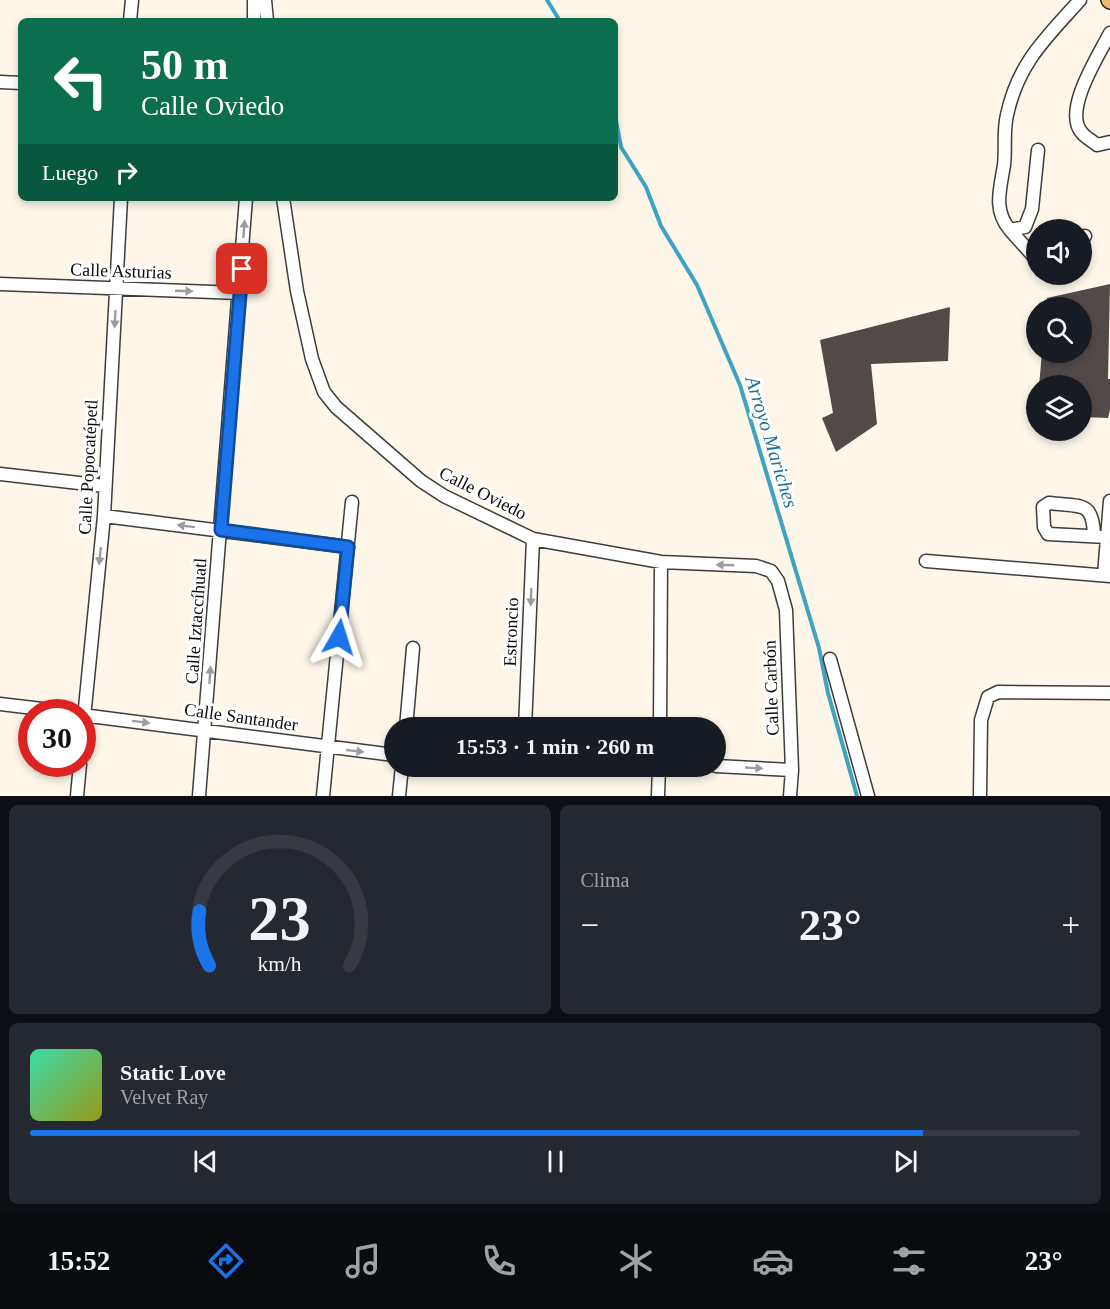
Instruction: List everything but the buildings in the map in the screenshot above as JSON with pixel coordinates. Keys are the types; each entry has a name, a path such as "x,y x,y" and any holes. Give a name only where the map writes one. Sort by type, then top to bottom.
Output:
{"street":[{"path":"130,18 132,0"},
{"path":"254,0 254,18"},
{"path":"265,0 267,18"},
{"path":"1026,248 1002,220 999,198 1006,152 1006,117 1016,80 1032,54 1080,0"},
{"path":"1110,33 1076,102 1076,111 1081,132 1097,145 1110,142"},
{"path":"0,82 18,83"},
{"path":"1010,230 1025,227 1032,209 1038,150"},
{"name":"Calle Popocatépetl","path":"86,699 104,516 121,201"},
{"name":"Calle Iztaccíhuatl","path":"200,796 246,201"},
{"name":"Calle Oviedo","path":"283,201 297,291 312,359 324,392 336,407 421,481 444,496 533,539 661,562 756,566 771,571 778,581"},
{"name":"Calle Asturias","path":"0,284 240,293"},
{"path":"0,474 105,486"},
{"path":"926,561 1107,575 1100,537 1110,501"},
{"path":"323,796 352,502"},
{"path":"104,516 348,547"},
{"name":"Estroncio","path":"525,717 533,539"},
{"path":"660,717 661,562"},
{"name":"Calle Carbón","path":"778,581 786,610 792,770 790,796"},
{"path":"407,717 413,648"},
{"path":"830,659 868,796"},
{"path":"980,796 981,720 988,697 998,692 1110,693"},
{"path":"0,704 18,706"},
{"name":"Calle Santander","path":"96,716 384,754"},
{"path":"726,767 792,770"},
{"path":"77,796 79,777"},
{"path":"399,796 401,777"},
{"path":"658,796 659,777"}],"waterway":[{"name":"Arroyo Mariches","path":"547,0 558,18"},
{"name":"Arroyo Mariches","path":"618,131 621,147 646,187 661,226 697,285 740,385 819,648 828,693 857,796"}],"route":[{"path":"242,269 221,530 348,547 339,637"}]}
